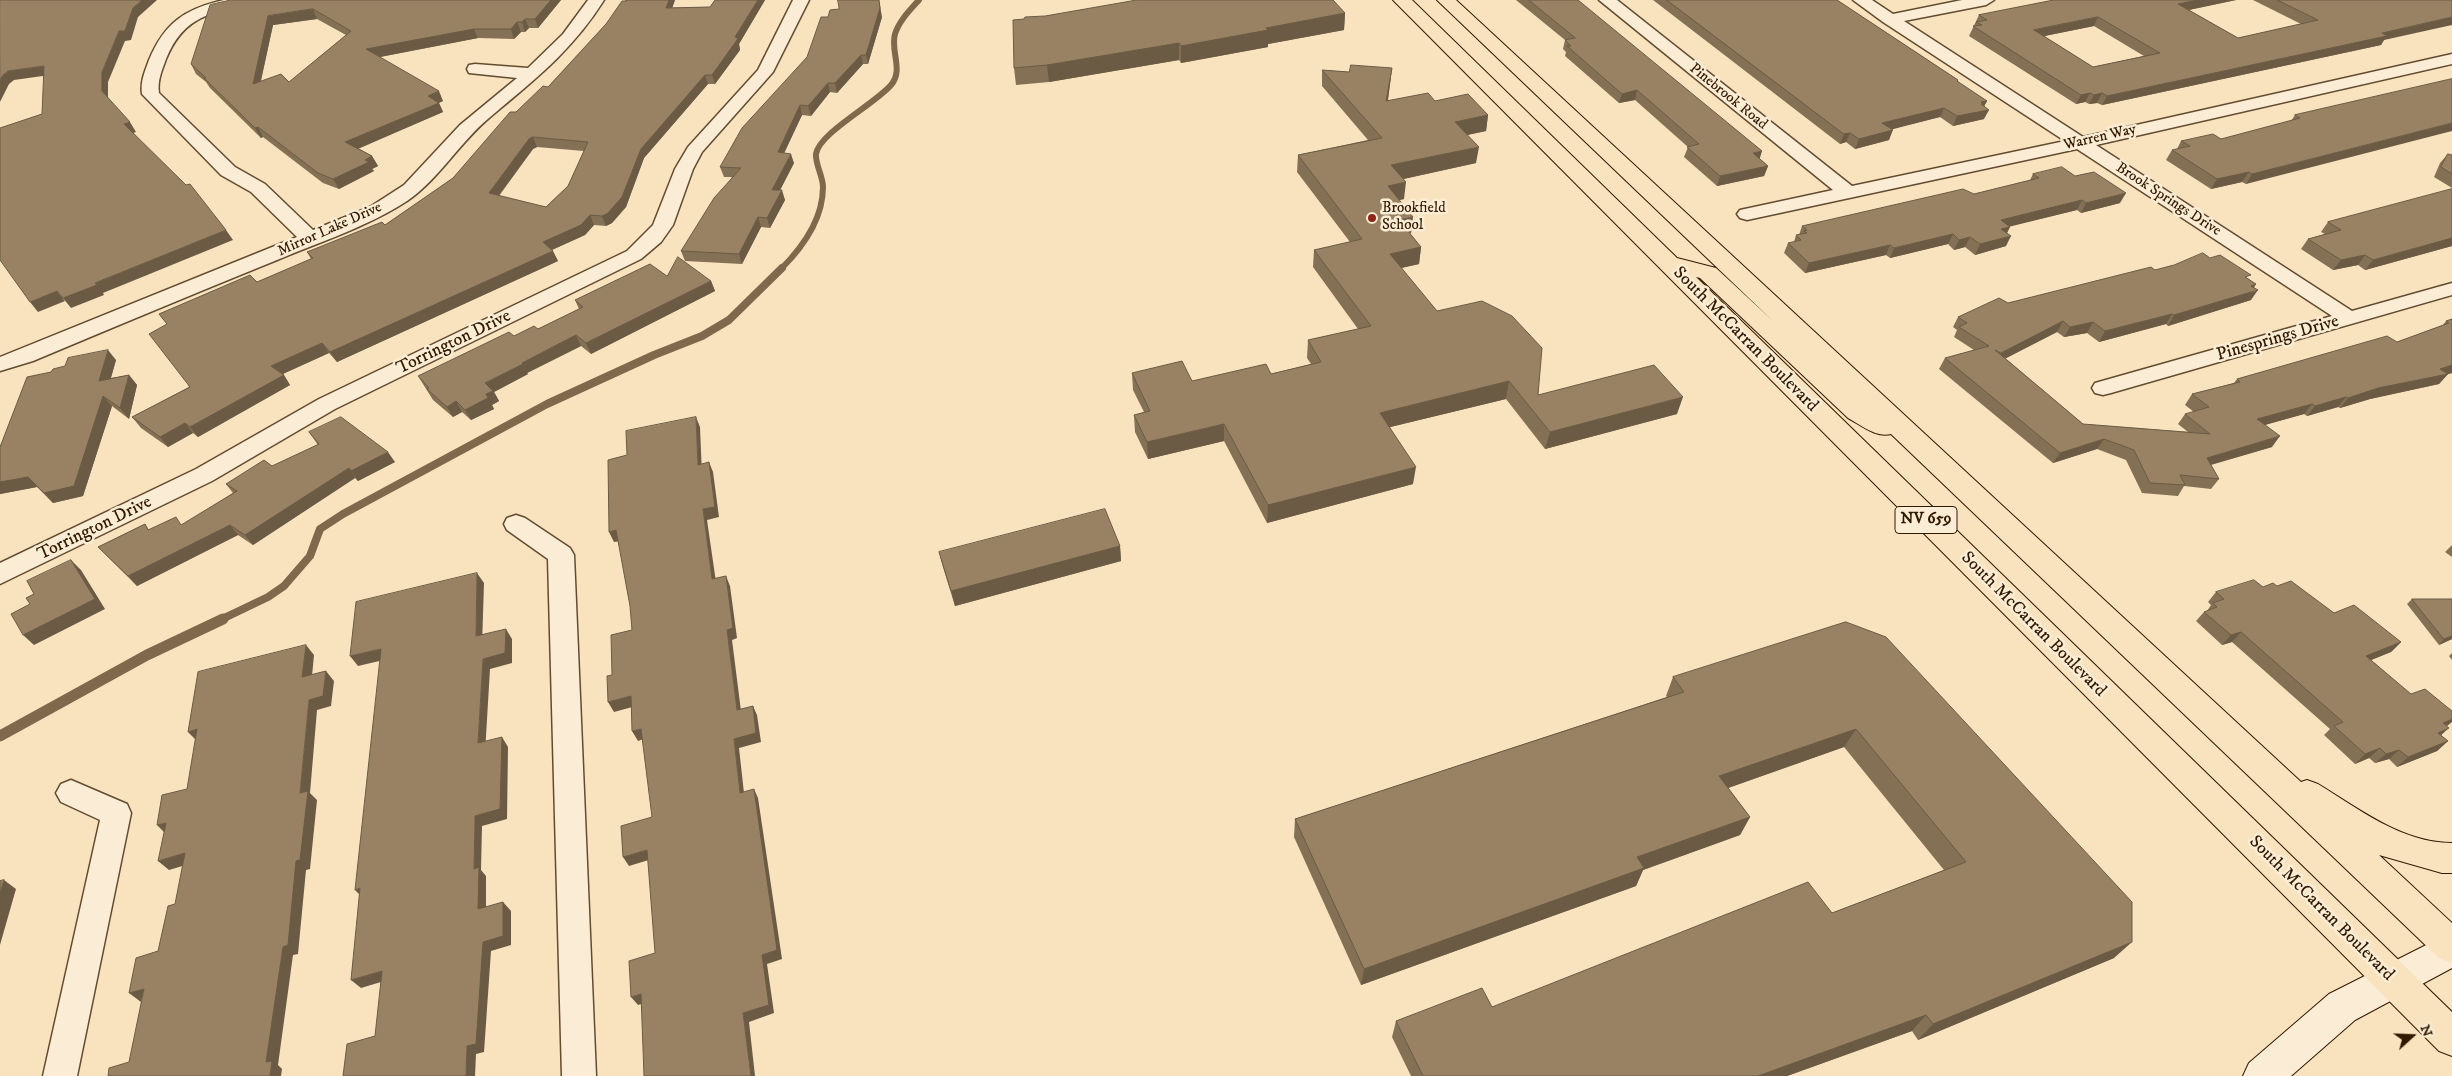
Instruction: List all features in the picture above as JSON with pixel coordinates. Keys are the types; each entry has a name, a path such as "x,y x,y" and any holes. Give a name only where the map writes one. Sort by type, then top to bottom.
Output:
{"main road":[{"name":"South McCarran Boulevard","path":"1402,0 2452,1038"},
{"name":"NV 659","path":"1446,0 2452,948"},
{"path":"1441,38 1472,45 1552,118 1600,144"},
{"path":"1667,262 1708,274 1842,400 1857,412 1924,450"},
{"path":"2260,766 2386,843 2442,858 2452,858"}],"street":[{"path":"247,0 192,14 168,37 162,47 148,85 151,94 228,172 258,188 311,240"},
{"name":"Mirror Lake Drive","path":"0,364 25,356 377,212 402,196 420,181 458,137 555,52 596,0"},
{"name":"Torrington Drive","path":"0,574 204,475 327,404 634,255 652,241 663,224 680,176 693,152 713,127 759,80 773,60 789,20 801,0"},
{"name":"Pinebrook Road","path":"1607,0 1848,193"},
{"name":"Brook Springs Drive","path":"1861,0 2349,318"},
{"path":"1889,19 1986,0"},
{"name":"Warren Way","path":"1747,214 2080,143 2452,59"},
{"path":"475,69 532,74"},
{"name":"Pinesprings Drive","path":"2103,388 2452,289"},
{"path":"516,524 560,555 579,1076"},
{"path":"60,1076 116,813 71,793"},
{"path":"2262,1076 2342,1007 2452,948"}],"building":[{"path":"0,0 142,0 133,8 125,31 119,31 102,72 102,91 130,122 124,124 186,185 190,184 226,230 95,283 97,285 63,298 57,291 30,302 0,260 0,128 42,114 44,66 8,71 0,80"},
{"path":"231,0 551,0 535,19 525,19 522,22 517,22 511,29 474,29 366,49 439,91 428,96 439,103 345,142 372,156 365,160 369,162 333,179 318,173 258,127 255,128 191,64 210,5","holes":["313,9 351,31 289,82 281,74 253,84 268,16"]},
{"path":"669,0 666,8 710,7 715,0 758,0 735,37 738,38 737,40 712,75 705,75 641,149 622,197 608,213 602,216 590,215 581,225 543,242 553,251 330,352 322,343 271,366 284,375 190,427 185,423 160,437 132,417 190,387 149,334 167,324 159,314 250,275 257,282 313,258 307,252 382,222 385,225 453,178 510,112 516,112 543,86 548,87 606,24 622,1","holes":["533,137 588,142 568,186 546,207 489,193 529,139"]},
{"path":"838,0 879,0 880,8 866,55 861,55 835,83 828,83 808,106 800,105 778,152 791,154 772,190 782,190 767,218 758,217 739,254 681,251 714,198 741,168 720,167 742,128 807,57 821,17 828,17 830,10 839,9"},
{"path":"1137,0 1333,0 1345,13 1181,46 1179,43 1047,65 1014,68 1013,20"},
{"path":"1529,0 1578,0 1762,151 1753,153 1768,166 1720,176 1687,147 1699,144 1637,90 1622,94 1567,46 1571,46 1565,40 1575,38"},
{"path":"1667,0 1837,0 1958,80 1987,101 1981,102 1983,104 1981,104 1989,110 1957,116 1944,108 1882,123 1893,130 1859,139 1850,133 1844,134"},
{"path":"2054,0 2198,0 2178,4 2238,38 2318,20 2277,0 2452,0 2452,17 2382,33 2387,36 2107,96 2102,93 2081,95 1973,26 1982,25 1976,22 1987,20 1979,15","holes":["2098,17 2160,53 2093,67 2034,30"]},
{"path":"1351,65 1392,68 1386,101 1428,93 1435,101 1468,94 1488,115 1455,122 1479,147 1391,165 1406,182 1388,186 1413,217 1399,220 1421,247 1390,254 1437,311 1482,301 1512,316 1542,348 1538,395 1654,365 1683,397 1550,432 1509,381 1380,413 1416,467 1268,505 1224,424 1147,442 1134,415 1150,411 1132,373 1182,361 1192,381 1266,364 1271,374 1321,362 1308,340 1371,326 1314,250 1362,239 1298,155 1382,138 1322,70 1349,72"},
{"path":"2452,79 2452,123 2252,174 2249,172 2217,179 2172,150 2190,146 2181,141 2213,134 2221,139 2300,118 2295,115"},
{"path":"2448,154 2452,155 2452,174 2441,167"},
{"path":"2062,167 2075,176 2094,172 2126,193 2086,203 2082,200 2001,220 2010,227 2001,229 2011,236 1980,244 1970,237 1959,240 1953,234 1894,248 1890,245 1809,263 1788,243 1801,240 1796,235 1807,233 1804,231 1807,230 1802,226 1963,189 1974,194 2039,178 2033,174"},
{"path":"2452,189 2452,238 2373,260 2365,255 2341,260 2308,239 2341,230 2328,222"},
{"path":"2203,253 2210,258 2220,255 2251,275 2245,277 2256,284 2251,286 2258,290 2174,315 2105,331 2093,322 2070,327 2063,321 2001,353 1995,350 2083,424 2210,434 2185,414 2209,407 2192,394 2240,382 2237,379 2387,336 2397,342 2449,323 2446,321 2452,319 2452,365 2440,369 2448,374 2378,388 2348,398 2315,406 2312,404 2257,419 2280,436 2207,458 2219,479 2180,475 2185,485 2150,483 2134,450 2104,439 2060,453 1945,358 1989,346 1959,327 1967,323 1958,317 1999,298 2008,303 2151,267 2155,270 2174,265"},
{"path":"678,257 711,281 586,343 576,335 522,363 485,383 493,391 486,394 488,398 465,410 456,401 447,407 427,389 429,388 418,376 509,332 514,336 534,326 538,329 583,307 575,300 650,264 667,276"},
{"path":"108,350 99,381 129,375 120,408 103,396 74,486 44,493 28,477 0,482 0,447 27,377 51,372 53,369 65,366 68,358"},
{"path":"341,417 388,452 351,471 349,468 245,535 230,525 128,576 98,547 145,524 148,530 176,517 181,525 237,491 226,484 264,460 272,466 319,444 309,432"},
{"path":"696,417 698,465 709,462 715,507 703,509 712,579 726,576 733,628 727,630 737,710 753,706 756,733 734,739 740,793 754,789 777,950 762,955 769,1005 743,1013 751,1076 644,1076 641,994 631,997 629,961 655,953 647,850 623,857 621,826 652,817 641,729 632,731 631,696 608,702 607,676 612,675 611,635 632,630 630,606 616,530 609,532 608,460 627,455 626,431"},
{"path":"1105,509 1120,546 951,591 939,552"},
{"path":"71,560 95,599 23,635 11,614 30,604 26,598 34,594 27,581"},
{"path":"477,573 476,636 506,629 505,653 483,659 478,743 502,737 500,809 475,816 474,869 479,867 478,909 503,902 503,936 483,942 476,1044 467,1046 466,1076 343,1076 347,1044 375,1036 382,971 351,980 360,888 355,890 381,649 350,656 356,602"},
{"path":"2254,580 2263,587 2273,583 2277,586 2291,581 2334,613 2354,605 2401,642 2366,656 2411,694 2425,689 2452,711 2452,719 2443,723 2449,728 2438,733 2448,741 2408,757 2399,750 2386,754 2380,748 2365,754 2334,726 2343,722 2241,632 2231,635 2204,612 2217,607 2213,603 2224,599 2216,592"},
{"path":"2412,599 2452,599 2452,636 2444,639"},
{"path":"1846,622 1886,637 2132,902 2132,942 1933,1024 1926,1015 1758,1076 1423,1076 1396,1021 1482,988 1492,1007 1808,882 1832,913 1966,862 1856,729 1719,776 1750,817 1637,857 1644,868 1364,969 1295,819 1684,692 1673,677"},
{"path":"306,645 302,677 326,671 323,696 309,700 300,793 308,791 300,860 296,861 288,945 283,947 266,1062 272,1061 270,1076 108,1076 109,1068 129,1062 144,989 129,993 136,958 158,951 168,906 175,904 185,853 158,861 166,823 157,825 162,795 187,789 197,729 188,732 198,672"},
{"path":"4,880 0,893 0,881"}],"waterway":[{"path":"781,269 804,242 819,210 823,187 816,158 819,146 837,128 891,85 895,79 897,67 894,47 895,34 902,20 919,0"},
{"path":"220,620 268,597 284,586 310,556 320,529 343,514 547,404 654,355 702,336 729,320 781,269"},
{"path":"0,736 147,655 223,619"}],"place":[{"name":"Brookfield School","path":"1372,218"}]}
